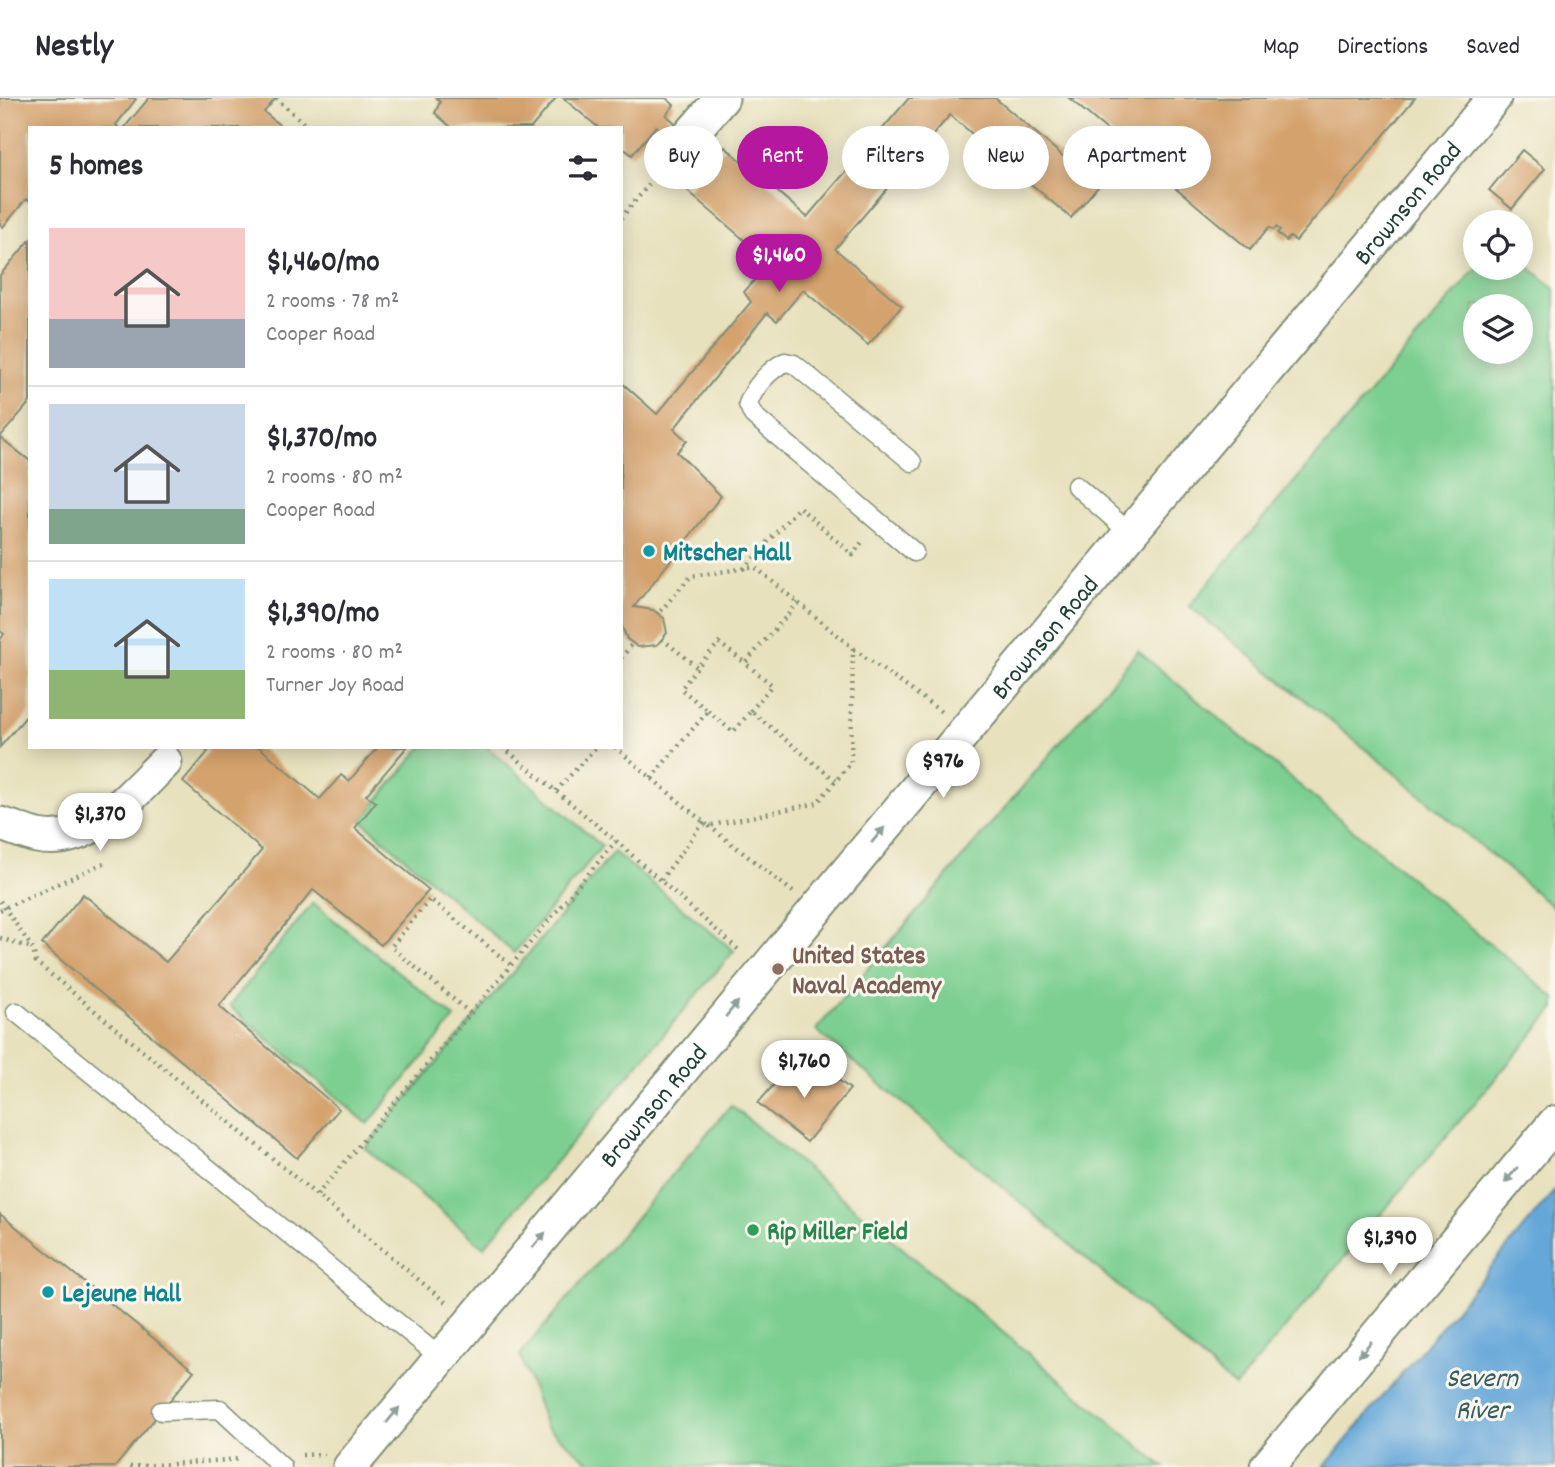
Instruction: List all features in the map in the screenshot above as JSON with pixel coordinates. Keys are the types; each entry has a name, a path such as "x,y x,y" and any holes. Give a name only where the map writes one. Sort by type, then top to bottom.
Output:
{"street":[{"path":"698,126 722,98"},
{"name":"Brownson Road","path":"350,1467 1494,98"},
{"path":"0,824 37,836 63,837 86,830 121,805 165,762"},
{"path":"1267,1467 1555,1123"}],"lane":[{"path":"912,462 794,364 785,362 775,367 752,394 748,404 753,415 914,552"},
{"path":"1076,486 1130,533"},
{"path":"16,1012 441,1358"},
{"path":"160,1411 220,1409 282,1467"}],"path":[{"path":"276,99 307,126"},
{"path":"623,216 645,189"},
{"path":"744,569 799,507 853,555 877,522"},
{"path":"658,614 691,576 755,567 853,648 945,714"},
{"path":"745,663 798,603"},
{"path":"662,639 697,667"},
{"path":"623,656 633,643"},
{"path":"719,643 772,685 733,732 681,689 697,667 719,643"},
{"path":"661,880 706,824 817,803 852,763 853,648"},
{"path":"751,710 836,781"},
{"path":"652,778 708,712"},
{"path":"505,749 616,841 744,955"},
{"path":"556,791 594,749"},
{"path":"617,749 795,894"},
{"path":"317,1195 616,841"},
{"path":"2,909 104,863"},
{"path":"470,1013 391,947 430,899 511,965"},
{"path":"0,901 2,909 33,948 36,962 451,1306"},
{"path":"0,938 33,948"}],"green space":[{"path":"1533,270 1555,289 1555,909 1386,766 1189,606 1466,280 1533,280"},
{"path":"1138,651 1555,998 1555,1008 1235,1387 816,1030"},
{"path":"420,749 489,749 602,846 514,953 361,820"},
{"path":"614,852 734,951 484,1247 365,1148"},
{"path":"313,903 455,1018 368,1124 229,1006"},
{"name":"Rip Miller Field","path":"731,1105 1164,1467 595,1467 546,1426 520,1355"}],"water":[{"name":"Severn River","path":"1555,1190 1555,1467 1324,1467"}],"building":[{"path":"0,98 136,99 117,126 28,126 28,200 26,199 3,227 0,224"},
{"path":"149,98 276,98 264,112 281,126 126,126"},
{"path":"436,98 556,98 533,126 450,126 435,113 440,102"},
{"path":"563,98 666,98 674,105 666,115 679,126 644,126 644,140 632,155 623,148 623,126 597,126"},
{"path":"909,98 995,98 1028,126 963,126 950,115 941,126 885,126"},
{"path":"1069,98 1415,98 1296,241 1290,237 1286,241 1277,233 1280,230 1269,227 1250,250 1177,189 1211,189 1211,126 1102,126"},
{"path":"1049,144 1063,156 1063,189 1095,189 1071,218 1037,189 1049,189"},
{"path":"725,147 737,157 737,189 774,189 807,217 842,176 842,189 886,189 835,249 902,306 868,345 803,290 777,321 767,313 674,429 687,441 677,452 721,496 634,607 653,610 664,618 667,633 657,645 638,647 627,639 623,629 623,384 657,414 751,302 744,292 770,262 687,191 723,189"},
{"path":"1522,150 1545,169 1512,209 1489,190"},
{"path":"28,242 28,404 0,437 0,275"},
{"path":"0,437 28,459 28,714 0,747 0,640 4,634 0,631"},
{"path":"204,749 261,749 320,799 341,775 349,781 376,749 405,749 366,795 376,802 355,828 429,890 381,945 313,890 219,1006 339,1109 297,1158 42,944 83,894 166,962 262,850 183,782 208,752"},
{"path":"817,1063 850,1089 807,1142 758,1103 789,1067 804,1079"},
{"name":"Lejeune Hall","path":"0,1214 194,1371 115,1467 0,1467"}],"place":[{"name":"Mitscher Hall","path":"649,551"},
{"name":"United States Naval Academy","path":"778,969"},
{"name":"Rip Miller Field","path":"753,1230"},
{"name":"Lejeune Hall","path":"48,1292"}]}
